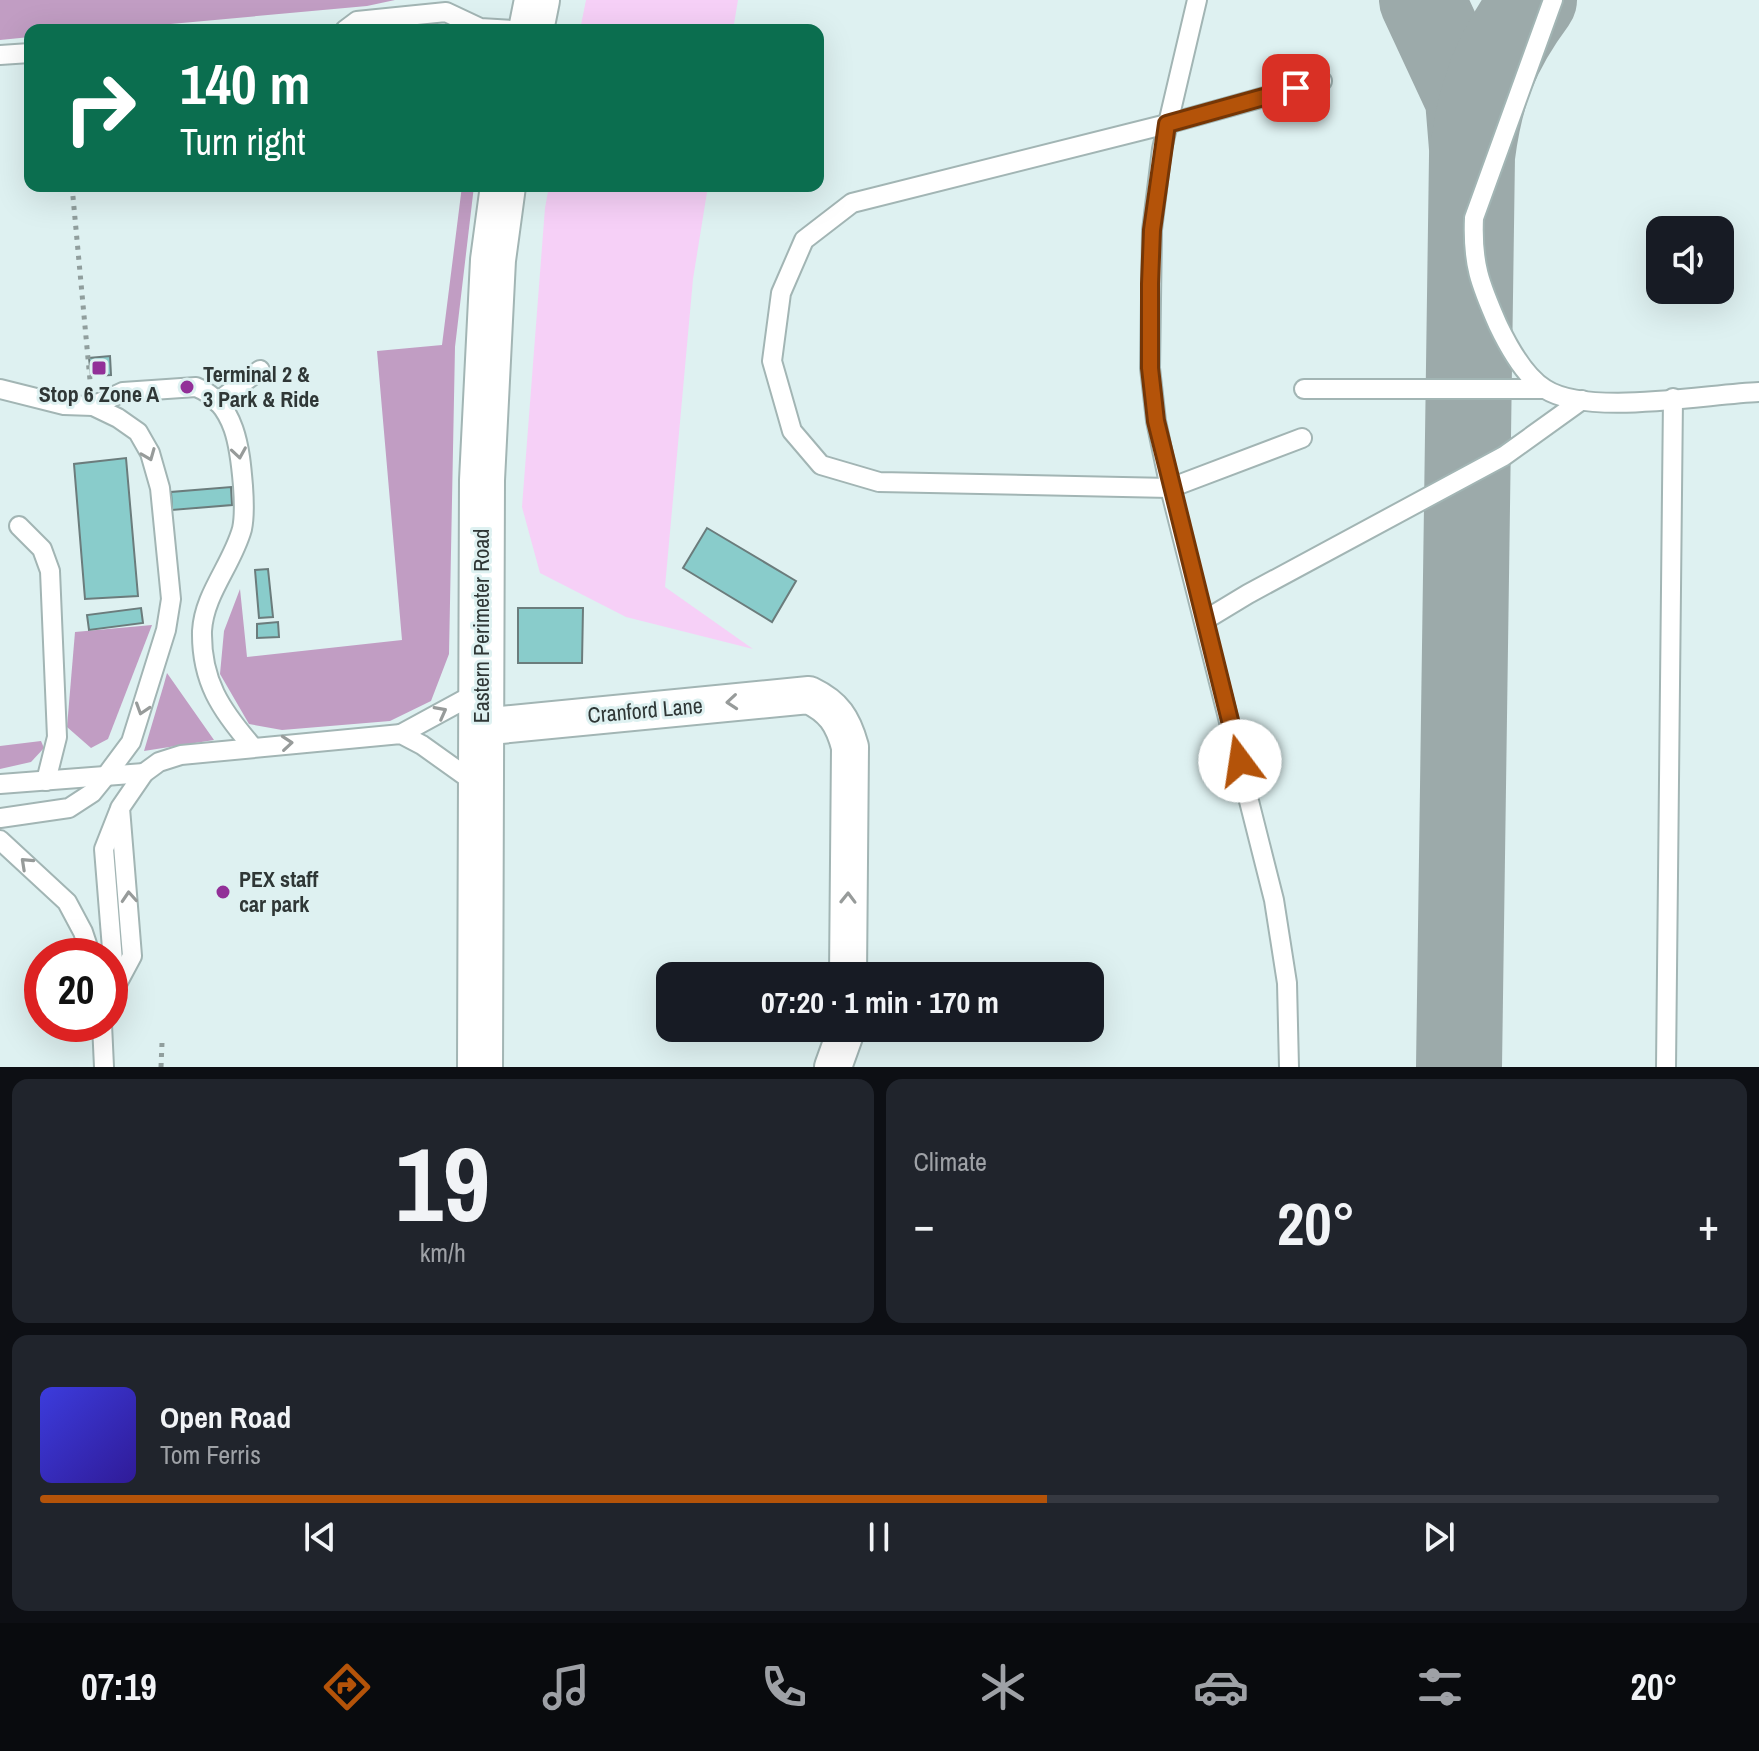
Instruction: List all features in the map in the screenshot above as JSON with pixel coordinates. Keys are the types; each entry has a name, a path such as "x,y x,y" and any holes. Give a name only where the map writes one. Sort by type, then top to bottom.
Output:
{"street":[{"path":"532,24 537,0"},
{"name":"Eastern Perimeter Road","path":"480,1067 482,480 493,260 502,192"},
{"name":"Cranford Lane","path":"480,709 809,695 835,711 850,747 848,962"},
{"path":"833,1067 842,1042"}],"lane":[{"path":"1197,0 1167,124 1152,230 1149,322 1156,421 1170,488 1274,900 1287,983 1289,1067"},
{"path":"1544,389 1506,342 1480,282 1473,251 1474,218 1553,0"},
{"path":"353,24 357,21 446,12 472,24"},
{"path":"0,55 24,53"},
{"path":"1302,438 1170,488 879,482 821,465 792,431 772,361 781,293 804,240 852,203 1167,124 1322,81"},
{"path":"217,402 260,370"},
{"path":"0,818 69,808 92,793 105,777 131,742 166,630 171,599 160,488 150,453 138,432 93,406 64,405 3,386"},
{"path":"93,406 123,392 196,387 207,392 230,416 241,455 243,526 235,550 205,609 203,650 207,678 214,694 252,746"},
{"path":"1304,389 1544,389 1582,400 1624,402 1759,392"},
{"path":"1666,1067 1673,398"},
{"path":"1205,620 1504,456 1582,400"},
{"path":"19,526 42,549 50,571 57,737 46,781"},
{"name":"Cranford Lane","path":"144,773 159,762 181,755 401,734 480,709"},
{"path":"401,734 422,745 480,787"},
{"path":"0,784 144,773"},
{"path":"128,963 132,956 120,808 144,773"},
{"path":"0,840 67,902 85,938"},
{"path":"103,1042 104,1067"}],"path":[{"path":"64,405 70,381 90,381 73,192"},
{"path":"161,1067 162,1043"}],"shaded area":[{"path":"0,0 395,0 367,6 170,24 24,24 24,38 0,40"},
{"path":"586,0 738,0 734,24 581,24"},
{"path":"461,192 473,192 455,347 449,654 431,701 390,721 282,730 249,724 220,674 224,631 240,589 247,657 402,640 377,351 442,345"},
{"path":"548,192 707,192 693,279 665,587 753,649 626,617 540,573 522,507"},
{"path":"152,625 108,739 91,748 67,727 75,632"},
{"path":"167,673 214,740 144,751"},
{"path":"41,741 44,748 31,762 0,769 0,746"}],"building":[{"path":"110,356 111,375 91,376 89,358"},
{"path":"126,458 138,596 85,599 74,464"},
{"path":"231,487 232,505 172,510 171,492"},
{"path":"707,528 796,581 772,622 683,568"},
{"path":"268,569 273,617 259,618 255,570"},
{"path":"141,608 143,623 89,630 87,615"},
{"path":"518,608 583,608 582,663 518,663"},
{"path":"278,622 279,637 257,638 257,624"}],"taxiway":[{"path":"1422,0 1468,99 1472,148"},
{"path":"1459,1067 1472,156 1480,112 1492,74 1509,37 1534,0"}],"place":[{"name":"Stop 6 Zone A","path":"99,368"},
{"name":"Terminal 2 & 3 Park & Ride","path":"187,387"},
{"name":"PEX staff car park","path":"223,892"}],"route":[{"path":"1240,761 1156,421 1149,322 1152,230 1167,124 1296,88"}]}
